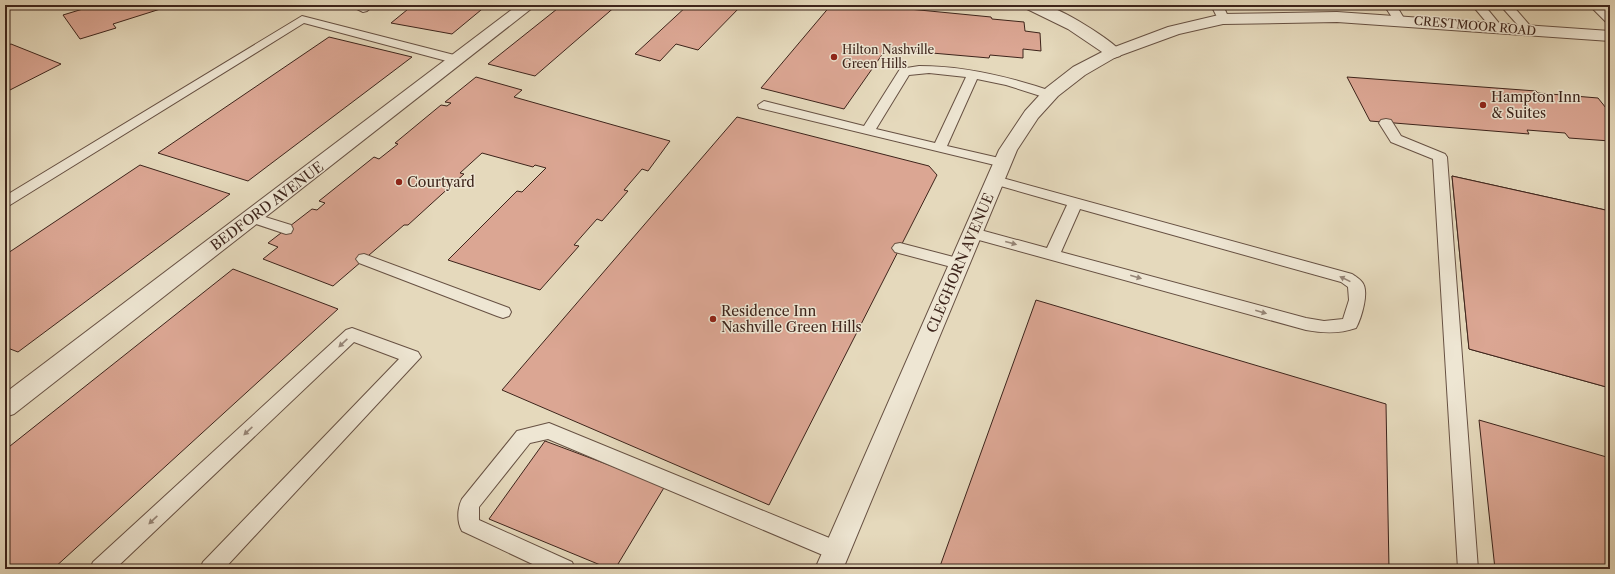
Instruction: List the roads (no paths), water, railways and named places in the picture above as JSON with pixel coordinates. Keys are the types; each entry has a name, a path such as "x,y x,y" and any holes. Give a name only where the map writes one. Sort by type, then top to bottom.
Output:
{"street":[{"name":"BEDFORD AVENUE","path":"5,407 528,5"},
{"path":"1030,5 1057,15 1078,27 1114,53"},
{"name":"CRESTMOOR ROAD","path":"1174,30 1220,12 1400,20 1610,36"},
{"name":"CLEGHORN AVENUE","path":"833,560 1008,150 1031,115 1050,95 1079,71 1114,53 1174,30"}],"lane":[{"path":"1390,5 1400,20"},
{"path":"1478,5 1497,28"},
{"path":"1506,5 1528,30"},
{"path":"1595,5 1610,20"},
{"path":"5,202 302,19 458,60"},
{"path":"868,131 904,72 914,69 974,73 1017,83 1050,95"},
{"path":"939,148 974,73"},
{"path":"764,105 939,148 1076,202 1346,278 1356,285 1357,300 1350,324 1324,327 1306,324 973,233"},
{"path":"1386,122 1396,139 1440,157 1468,569"},
{"path":"1052,254 1076,202"},
{"path":"252,218 286,230"},
{"path":"900,248 959,264"},
{"path":"364,259 503,312"},
{"path":"100,569 352,334 412,357 210,569"},
{"path":"565,569 469,525 470,505 524,436 549,431 833,560"}],"place":[{"name":"Hilton Nashville Green Hills","path":"834,57"},
{"name":"Hampton Inn & Suites","path":"1483,105"},
{"name":"Courtyard","path":"399,182"},
{"name":"Residence Inn Nashville Green Hills","path":"713,319"}]}
